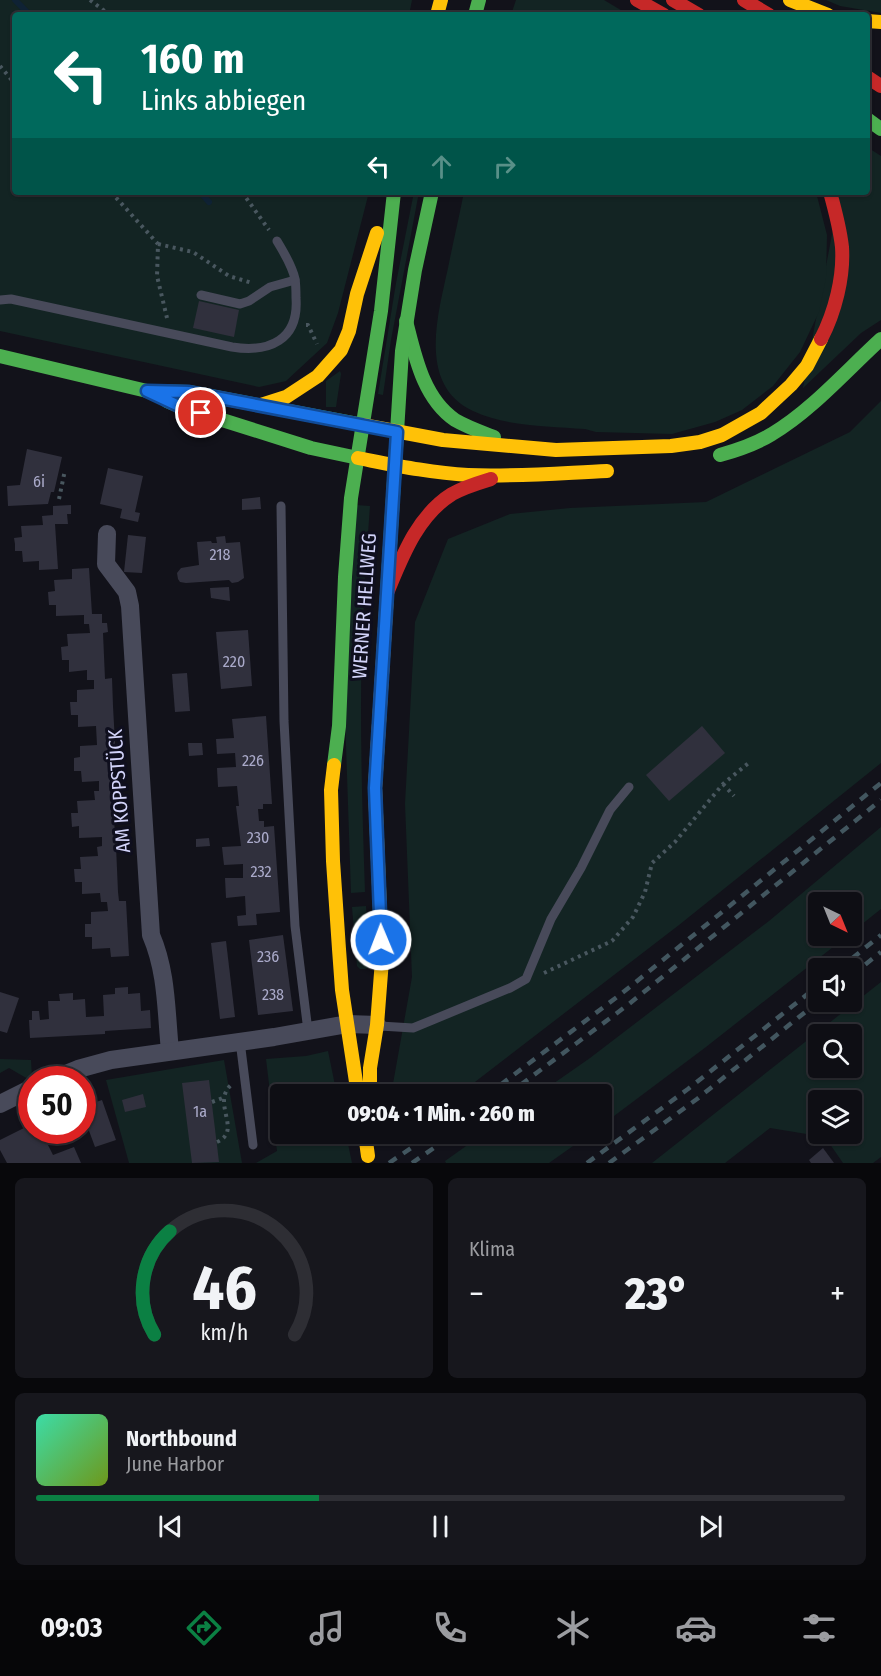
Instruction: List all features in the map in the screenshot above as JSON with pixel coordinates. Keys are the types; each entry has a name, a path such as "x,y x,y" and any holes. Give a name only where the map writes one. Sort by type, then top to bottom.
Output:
{"main road":[{"path":"638,0 659,12"},
{"path":"673,0 694,12"},
{"path":"744,0 764,12"},
{"path":"790,0 820,12"},
{"name":"WERNER HELLWEG","path":"260,405 286,397 318,376 341,350 349,331 357,294 381,222 393,195"},
{"name":"WERNER HELLWEG","path":"356,1084 342,990 333,861 331,790 339,726 345,577 351,498 381,311 394,195"},
{"name":"WERNER HELLWEG","path":"370,1084 382,960 375,788 402,351 415,270 431,195"},
{"path":"147,391 189,392 443,440 556,450 671,446 700,442 722,435 761,412 791,385 807,366 827,327 840,282 842,248 831,195"},
{"path":"406,321 418,365 426,383 437,402 449,416 518,446"},
{"path":"707,459 739,450 763,439 786,424 881,339"},
{"path":"0,356 147,391 181,407 311,448 422,471 504,474 618,470"},
{"path":"387,593 409,542 430,512 453,494 504,474"}],"street":[{"name":"AM KOPPSTÜCK","path":"107,534 106,564 127,592 130,606 151,935 159,954 164,977 170,1051"},
{"path":"89,1066 111,1060 348,1024 377,1026"},
{"path":"0,1104 18,1095"}],"lane":[{"path":"0,300 11,299 248,350 266,347 285,336 293,323 297,309 295,280 288,260 277,241"},
{"path":"201,295 240,304 249,301 270,287 295,280"},
{"path":"281,506 284,721 295,926 308,1031"},
{"path":"377,1026 413,1028 510,988 526,979 551,919 581,868 610,810 629,787"},
{"path":"240,1041 253,1145"}],"path":[{"path":"90,0 106,12"},
{"path":"0,66 12,80"},
{"path":"114,195 158,244 193,252 229,276 270,287"},
{"path":"244,195 277,241"},
{"path":"158,244 158,276 170,333"},
{"path":"59,499 65,471"},
{"path":"526,979 547,972 612,941 633,916 645,892 652,863 675,842 723,784 751,761"},
{"path":"723,784 734,796"},
{"path":"217,1142 223,1140 227,1133 228,1123 223,1098 229,1086 246,1081"},
{"path":"212,1102 223,1098"}],"shaded area":[{"path":"0,0 412,0 410,12 12,12 12,195 368,195 338,313 327,343 286,381 259,387 0,331"},
{"path":"516,0 604,0 624,12 512,12"},
{"path":"826,0 881,0 881,13 840,6"},
{"path":"870,149 881,156 881,320 861,333 803,388 839,195 870,195"},
{"path":"413,195 418,195 383,395 378,394"},
{"path":"463,195 817,195 827,235 826,278 819,312 800,352 773,386 742,410 715,422 672,434 596,432 514,423 473,411 455,399 444,384 438,366 436,347 440,306"},
{"path":"340,371 336,407 326,407 326,381"},
{"path":"881,401 881,763 679,925 472,1084 393,1084 412,977 405,804 415,622 448,539 510,514 570,508 706,502 850,432"},
{"path":"356,505 370,506 361,683 365,892 351,893 345,716"},
{"path":"881,827 881,909 862,924 862,892 808,892 808,946 834,946 819,958 808,958 808,967 706,1047 612,1118 612,1084 553,1084 590,1058 769,921"},
{"path":"366,906 370,967 360,969 357,966 352,907"},
{"path":"881,982 881,1157 873,1163 843,1163 830,1144 862,1144 862,1090 808,1090 808,1134 770,1128 725,1163 652,1163 808,1040 808,1078 862,1078 862,1024 828,1024 843,1012 862,1012 862,997"},
{"path":"328,1051 335,1084 270,1084 270,1092 266,1059 306,1056"},
{"path":"0,1059 31,1060 31,1066 18,1066 18,1073 9,1068 0,1073"},
{"path":"224,1060 242,1163 129,1163 106,1080"},
{"path":"276,1144 348,1144 352,1163 256,1163 277,1151"},
{"path":"469,1144 576,1144 549,1163 446,1163 445,1161"}],"building":[{"path":"199,301 239,310 234,337 193,328"},
{"path":"27,449 62,457 54,492 51,492 48,504 8,506 7,486 20,485"},
{"path":"108,468 143,476 135,512 140,513 138,522 120,518 122,509 100,504"},
{"path":"260,497 261,509 242,510 242,499"},
{"path":"71,505 71,514 67,514 68,524 55,524 58,569 39,570 39,561 23,562 22,551 15,551 14,538 22,537 21,526 43,525 42,516 53,515 53,506"},
{"path":"128,535 146,537 142,573 124,572"},
{"path":"225,536 226,543 240,542 244,578 232,583 229,580 180,582 177,573 181,568 199,565 197,542 217,543 216,537"},
{"path":"89,568 92,614 102,614 102,623 107,623 108,632 103,633 105,679 112,678 118,799 113,800 115,836 120,836 120,845 116,846 118,892 119,901 126,901 129,956 111,957 110,948 92,949 92,937 85,937 85,924 91,924 91,912 108,911 107,902 101,902 100,893 82,894 82,882 75,882 74,869 81,869 80,857 98,856 97,847 102,846 102,837 79,838 79,826 72,827 71,813 78,813 77,801 95,800 94,791 99,791 99,781 82,782 81,771 74,771 74,758 80,757 80,746 97,745 96,726 78,727 78,715 71,715 70,702 77,702 77,690 94,689 94,680 87,680 87,670 69,672 69,660 62,660 61,647 68,646 67,634 90,633 89,624 84,624 84,615 56,616 56,605 49,605 48,592 55,591 54,580 72,579 72,569"},
{"path":"229,587 230,601 211,598 210,588"},
{"path":"248,630 252,686 221,689 216,632"},
{"path":"187,673 190,711 175,712 172,674"},
{"path":"266,716 272,804 263,804 263,809 258,809 259,821 264,821 264,827 274,826 280,912 256,914 257,925 238,926 237,916 246,915 245,896 226,898 225,878 243,878 243,864 224,865 222,847 241,846 236,806 239,806 237,786 218,787 217,768 236,767 235,753 217,754 216,739 234,738 232,719"},
{"path":"702,726 725,753 669,801 646,775"},
{"path":"188,743 202,743 203,755 189,756"},
{"path":"209,838 210,846 196,847 196,839"},
{"path":"283,935 293,1011 258,1015 249,940"},
{"path":"226,941 235,1017 220,1019 211,943"},
{"path":"128,987 128,994 140,993 141,1011 150,1010 151,1028 105,1031 105,1034 30,1038 29,1020 32,1020 32,1011 39,1011 40,1020 49,1019 48,1001 60,1001 59,994 73,993 73,1000 85,999 86,1017 104,1016 103,995 115,994 115,988"},
{"path":"0,992 19,998 7,1033 0,1031"},
{"path":"209,1080 219,1162 192,1163 182,1083"},
{"path":"143,1094 146,1107 125,1112 122,1100"},
{"path":"102,1100 116,1140 95,1147 94,1144 96,1144 96,1102"},
{"path":"18,1131 18,1144 48,1144 53,1155 74,1147 81,1163 7,1163 0,1150 0,1140"},
{"path":"823,1148 834,1163 811,1163 809,1160"}],"waterway":[{"path":"15,0 27,12"},
{"path":"203,195 209,202"}],"railway":[{"path":"502,1084 621,994 881,783"},
{"path":"522,1084 629,1004 881,800"},
{"path":"853,958 881,935"},
{"path":"862,967 881,952"},
{"path":"587,1163 688,1089 808,994"},
{"path":"609,1163 697,1099 808,1010"},
{"path":"389,1163 417,1144"},
{"path":"412,1163 440,1144"}],"traffic: fast":[{"path":"476,12 479,0"},
{"path":"870,121 881,129"},
{"path":"334,765 339,726 345,577 351,498 381,311 394,195"},
{"path":"387,594 402,351 415,270 431,195"},
{"path":"406,321 422,375 435,400 455,420 494,437"},
{"path":"720,455 760,441 786,425 815,402 881,339"},
{"path":"0,356 147,391 189,392 363,425"},
{"path":"167,401 311,448 358,458"}],"traffic: slow":[{"path":"438,12 441,0"},
{"path":"790,0 820,12"},
{"path":"870,21 881,22"},
{"path":"261,405 286,397 318,376 341,350 349,331 357,294 377,233"},
{"path":"363,425 443,440 556,450 671,446 700,442 722,435 761,413 791,385 807,366 821,339"},
{"path":"358,458 426,471 468,475 607,471"},
{"path":"370,1084 382,960 375,788 387,594"},
{"path":"334,765 331,790 339,949 342,990 356,1084"},
{"path":"366,1144 368,1156"}],"traffic: jam":[{"path":"637,0 659,12"},
{"path":"673,0 694,12"},
{"path":"744,0 764,12"},
{"path":"870,79 881,86"},
{"path":"821,339 834,306 842,270 841,240 831,195"},
{"path":"387,593 412,538 429,514 452,494 491,479"}],"route":[{"path":"201,413 181,407 147,391 189,392 397,432 375,788 381,940"}]}
